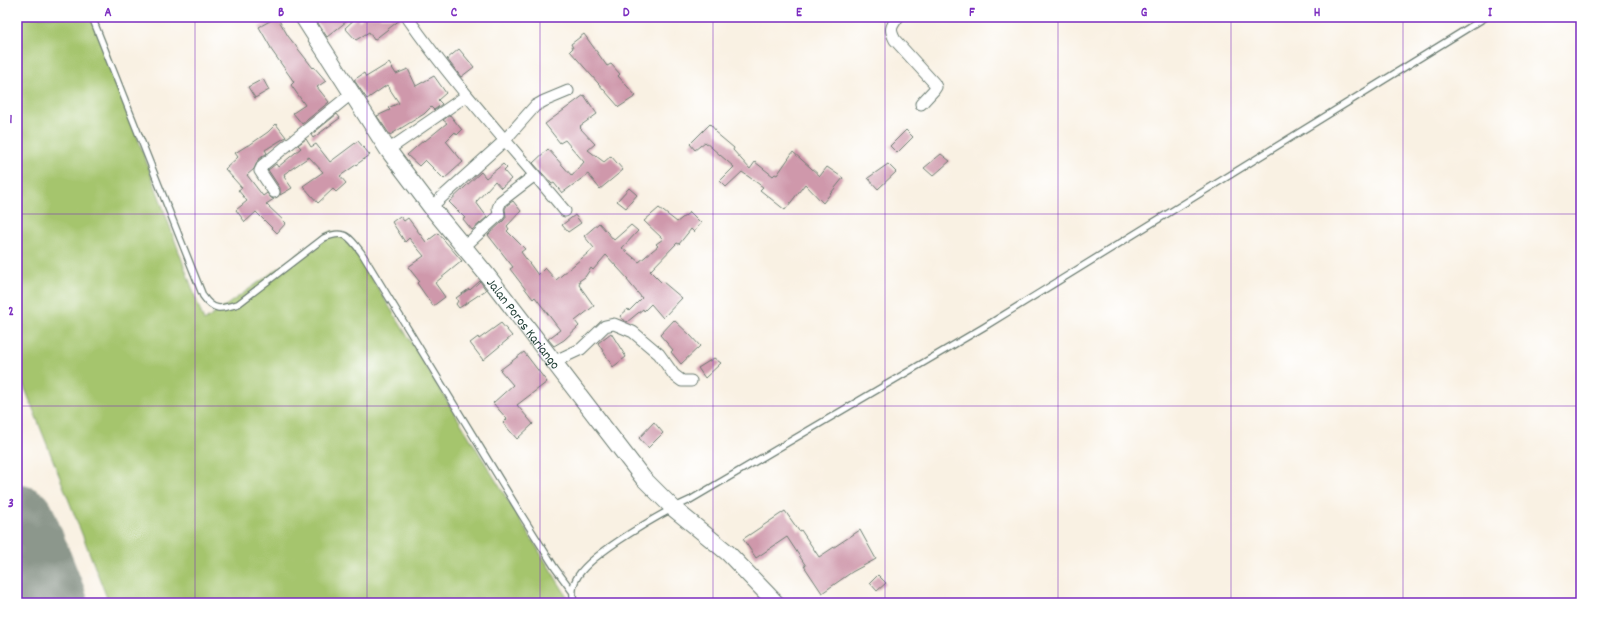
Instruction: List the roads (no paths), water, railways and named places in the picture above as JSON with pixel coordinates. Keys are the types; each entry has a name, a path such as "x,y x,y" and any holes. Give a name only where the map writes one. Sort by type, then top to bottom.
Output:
{"main road":[{"name":"Jalan Poros Kariango","path":"303,17 388,150 644,478 673,508 728,553 776,603"}],"street":[{"path":"407,17 466,96 565,212"},
{"path":"898,17 890,30 895,40 936,87 921,104"},
{"path":"431,207 504,141 535,106 568,91"},
{"path":"274,192 260,171 263,165 351,94"},
{"path":"388,150 466,96"},
{"path":"464,247 499,215 498,208 501,201 535,175"},
{"path":"553,362 581,349 605,326 614,324 633,332 659,354 674,375 682,381 691,381"}],"lane":[{"path":"92,17 203,296 210,306 225,308 238,304 324,238 334,234 343,234 351,239 361,252 521,514 555,568 572,591 574,603"},
{"path":"572,591 578,576 590,562 615,544 673,508 690,500 984,327 1486,17"}]}
